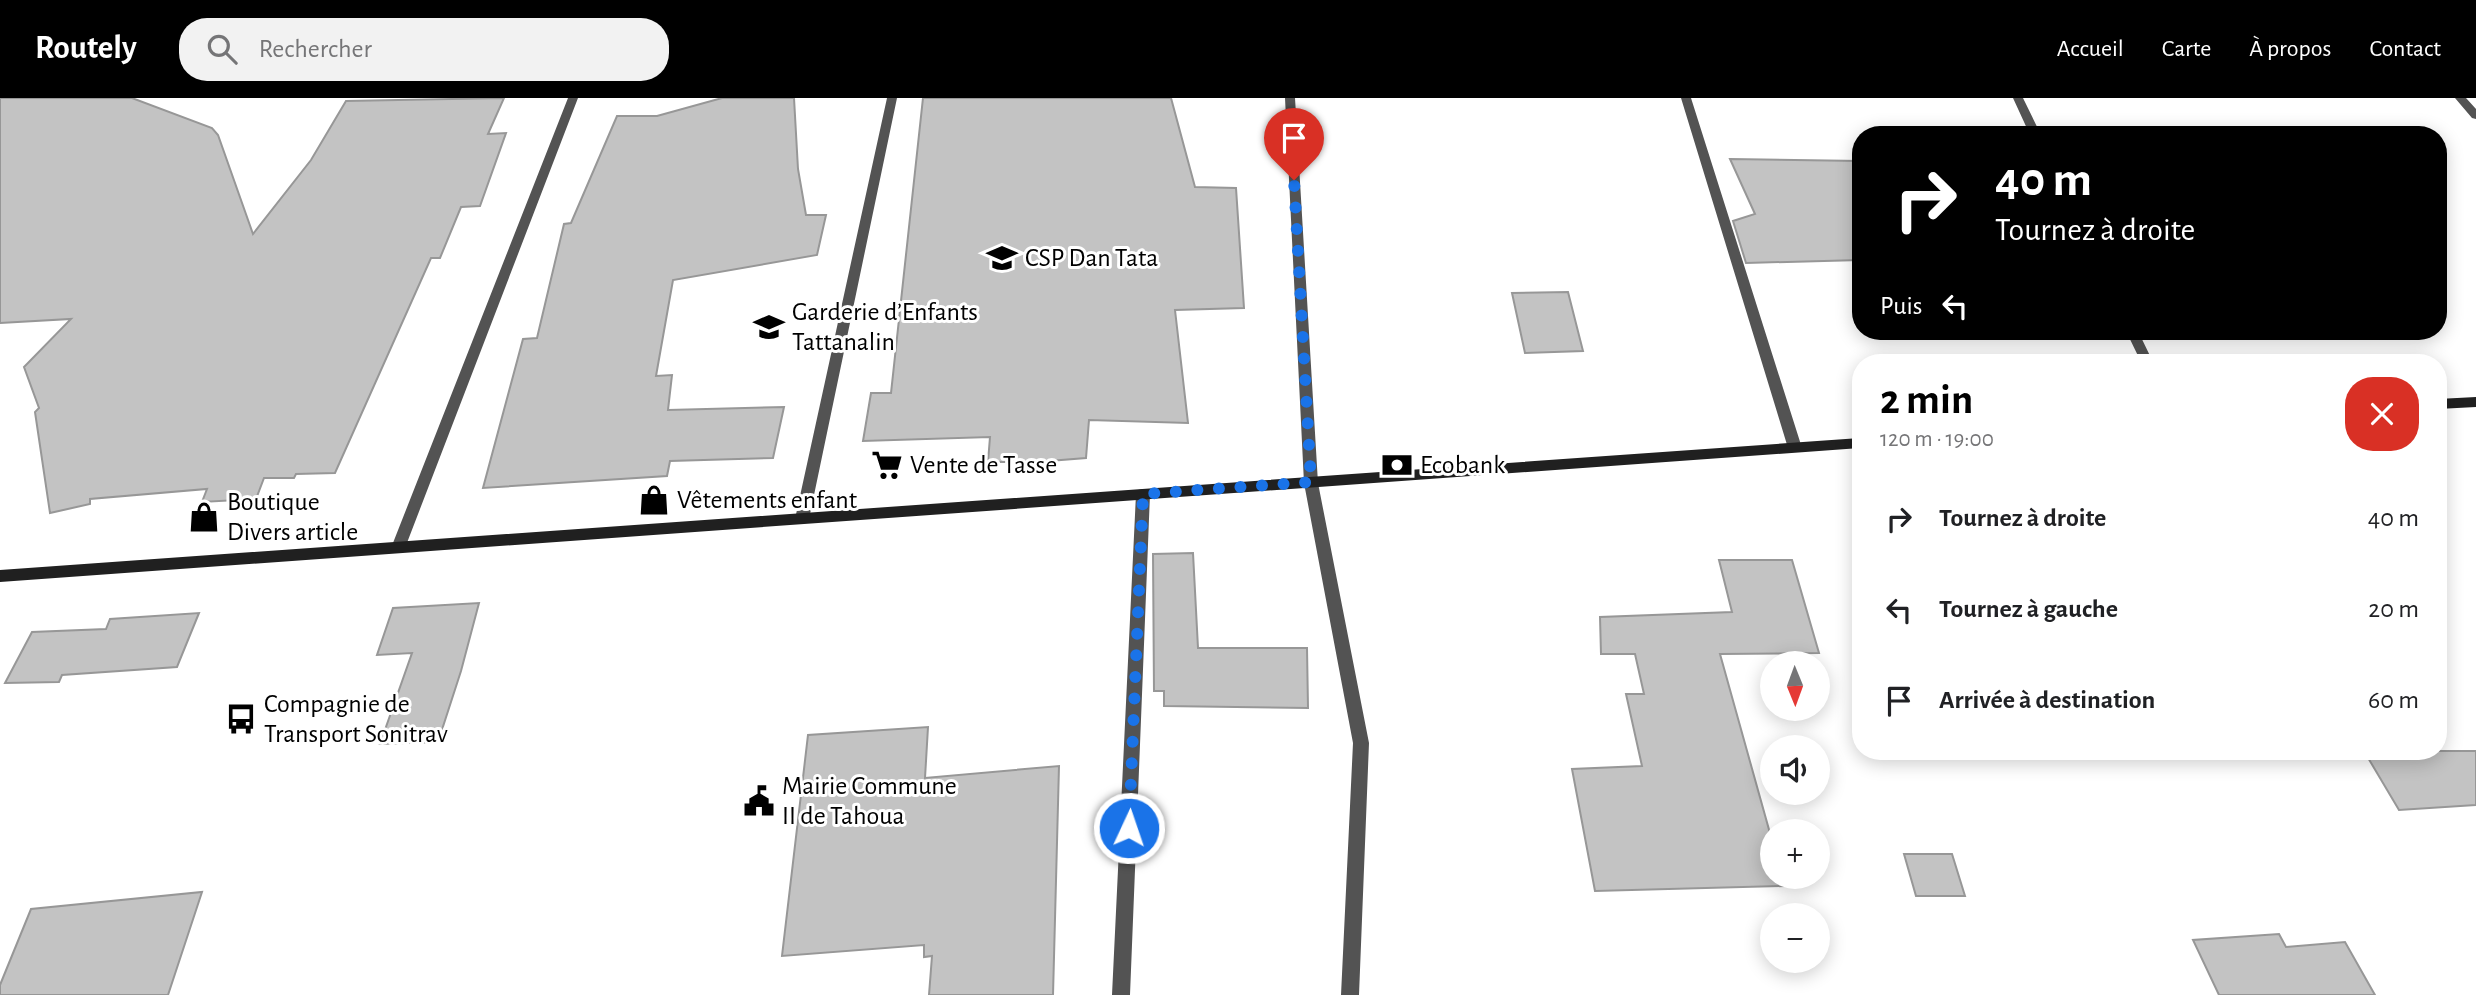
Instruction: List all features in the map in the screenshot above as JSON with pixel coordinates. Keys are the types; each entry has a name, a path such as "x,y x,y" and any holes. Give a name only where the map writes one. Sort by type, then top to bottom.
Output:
{"street":[{"path":"398,548 573,98"},
{"path":"802,519 892,98"},
{"path":"1290,98 1311,482 1361,743 1350,995"},
{"path":"1686,98 1795,448"},
{"path":"2018,98 2032,126"},
{"path":"2460,98 2476,116"},
{"path":"2447,404 2476,402"},
{"path":"0,576 1852,444"},
{"path":"1121,995 1143,494"}],"building":[{"path":"0,98 132,98 212,128 218,135 253,234 311,160 346,101 504,98 488,134 506,133 480,206 461,207 440,258 431,258 335,473 296,474 294,478 264,478 256,499 202,502 207,489 90,499 90,504 50,513 35,412 39,408 24,367 71,319 0,323"},
{"path":"722,98 794,98 798,169 806,215 826,215 817,255 673,280 656,376 672,375 668,410 784,407 773,458 670,461 667,476 483,488 523,339 537,338 564,224 571,223 617,116 657,116"},
{"path":"923,98 1171,98 1195,187 1236,188 1244,308 1175,310 1188,423 1089,420 1086,458 1036,462 988,462 990,437 863,441 871,393 891,393"},
{"path":"1730,159 1852,161 1852,260 1746,263 1733,221 1755,214"},
{"path":"1568,292 1583,351 1525,353 1512,293"},
{"path":"1193,553 1198,648 1307,648 1308,708 1164,706 1164,691 1154,691 1153,554"},
{"path":"1719,560 1792,560 1818,651 1720,654 1766,819 1760,819 1760,887 1595,891 1572,769 1642,766 1626,694 1644,694 1635,654 1601,654 1600,617 1732,612"},
{"path":"479,603 438,742 380,744 412,653 377,655 393,608"},
{"path":"199,613 177,667 62,675 59,682 5,683 32,632 106,629 110,619"},
{"path":"928,727 925,778 1059,766 1053,995 929,995 932,956 924,957 924,945 782,956 808,735"},
{"path":"2447,751 2476,751 2476,805 2399,810 2369,760 2447,760"},
{"path":"1904,854 1952,854 1965,896 1916,896"},
{"path":"202,892 168,995 0,995 0,985 31,909"},
{"path":"2279,934 2286,947 2345,942 2375,995 2219,995 2193,940"}],"place":[{"name":"CSP Dan Tata","path":"1002,258"},
{"name":"Garderie d’Enfants Tattanalin","path":"769,327"},
{"name":"Vente de Tasse","path":"887,465"},
{"name":"Ecobank","path":"1397,465"},
{"name":"Vêtements enfant","path":"654,500"},
{"name":"Boutique Divers article","path":"204,517"},
{"name":"Compagnie de Transport Sonitrav","path":"241,719"},
{"name":"Mairie Commune II de Tahoua","path":"759,801"}],"route":[{"path":"1129,828 1143,494 1311,482 1294,180"}]}
